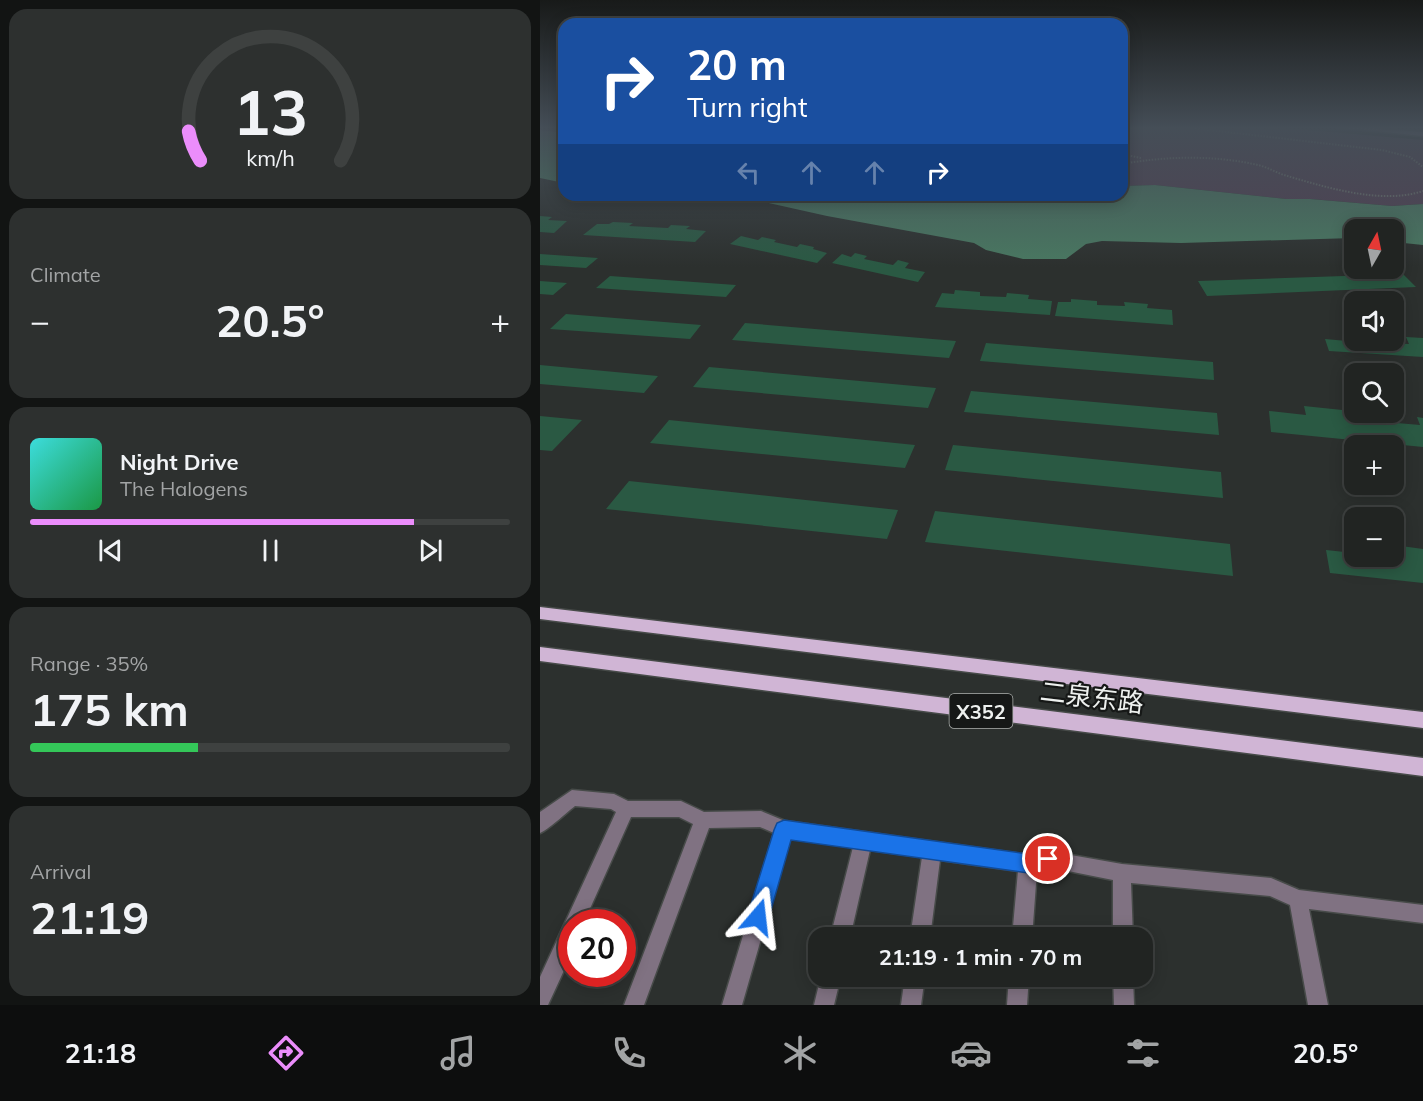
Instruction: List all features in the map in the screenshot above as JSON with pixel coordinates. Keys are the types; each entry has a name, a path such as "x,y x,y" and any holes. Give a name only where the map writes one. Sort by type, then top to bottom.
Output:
{"main road":[{"name":"二泉东路","path":"540,613 1423,720"},
{"name":"二泉东路","path":"540,654 1423,767"}],"street":[{"path":"540,825 544,819 572,798 614,802 626,809 681,809 703,820 761,819 784,830 864,839 1028,864 1048,859 1122,873 1271,886 1298,898 1423,914"},
{"path":"581,909 626,809"},
{"path":"634,1005 703,820"},
{"path":"732,1005 784,830"},
{"path":"843,927 864,839"},
{"path":"921,927 932,849"},
{"path":"1024,927 1028,864"},
{"path":"1122,873 1123,927"},
{"path":"1298,898 1318,1005"},
{"path":"540,1000 558,961"},
{"path":"824,1005 828,987"},
{"path":"911,1005 913,987"},
{"path":"1017,1005 1018,987"},
{"path":"1123,987 1124,1005"}],"path":[{"path":"1280,174 1355,192 1396,195 1422,193"}],"shaded area":[{"path":"540,174 558,174 558,182 540,178"},
{"path":"1128,174 1423,174 1423,204 1392,206 1286,199 1155,185 1128,186"},
{"path":"1155,185 1286,199 1392,206 1423,204 1423,245 1404,243 1404,219 1344,219 1344,238 1181,243 1102,241 1086,244 1066,259 1023,259 986,250 974,243 760,201 1128,201 1128,186"}],"building":[{"path":"540,216 552,217 548,220 567,221 554,233 540,232"},
{"path":"633,223 629,226 668,228 671,225 690,226 686,229 706,231 695,242 583,235 597,224"},
{"path":"741,236 758,240 762,237 797,247 800,244 827,253 817,263 730,244"},
{"path":"855,253 867,256 864,259 893,265 898,260 909,263 905,268 925,272 918,282 832,263 842,254 851,257"},
{"path":"540,254 598,258 586,268 540,265"},
{"path":"1404,275 1416,287 1207,296 1198,281 1344,276 1344,279 1404,279"},
{"path":"610,276 736,285 726,297 596,288"},
{"path":"540,281 567,283 553,295 540,294"},
{"path":"955,290 980,292 980,296 1006,297 1007,293 1029,295 1028,299 1052,301 1050,315 935,307 942,293 954,294"},
{"path":"1071,299 1097,301 1097,305 1125,306 1124,302 1148,304 1147,308 1172,310 1173,325 1055,316 1058,302 1071,302"},
{"path":"566,314 701,325 690,339 550,329"},
{"path":"745,323 956,341 949,358 732,340"},
{"path":"1406,337 1423,338 1423,357 1329,351 1325,339 1344,341 1344,351 1404,351 1404,344 1409,344"},
{"path":"986,343 1213,362 1214,380 980,361"},
{"path":"540,365 658,376 644,393 540,384"},
{"path":"709,367 936,388 928,408 693,387"},
{"path":"971,391 1217,413 1219,435 964,412"},
{"path":"1304,406 1344,410 1344,423 1420,425 1417,417 1423,418 1423,447 1404,445 1404,435 1344,435 1344,439 1271,432 1269,411 1306,415"},
{"path":"540,416 582,420 552,451 540,450"},
{"path":"669,420 915,445 905,468 650,443"},
{"path":"953,445 1221,472 1223,498 945,470"},
{"path":"629,481 898,510 887,539 606,509"},
{"path":"935,511 1230,544 1233,576 925,542"},
{"path":"1404,546 1423,549 1423,583 1330,573 1326,550 1344,552 1344,567 1404,567"}],"route":[{"path":"758,917 784,830 864,839 1028,864 1048,859"}]}
